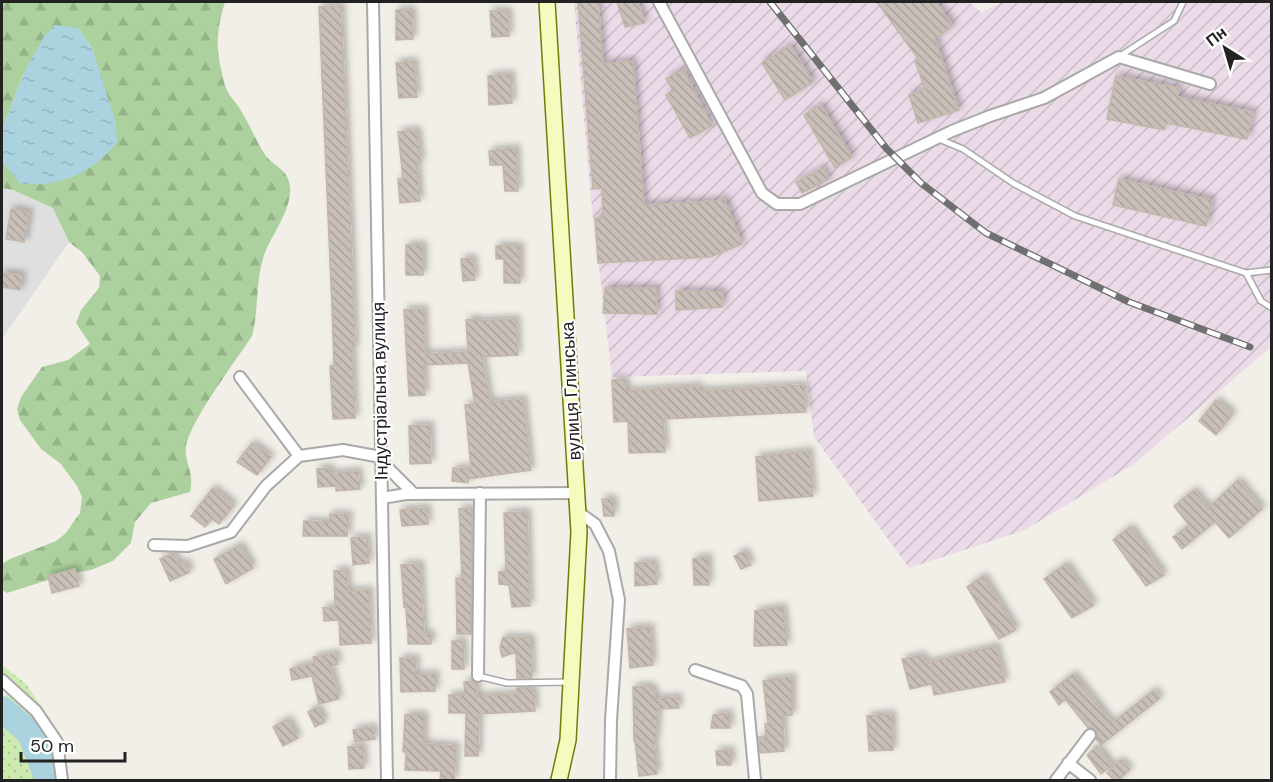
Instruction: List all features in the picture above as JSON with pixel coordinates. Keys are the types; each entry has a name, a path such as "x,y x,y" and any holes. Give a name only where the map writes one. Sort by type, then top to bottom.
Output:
{"main road":[{"name":"вулиця Глинська","path":"547,2 579,532 568,740 559,780"}],"street":[{"name":"Індустріальна вулиця","path":"373,2 387,780"},
{"path":"659,2 762,193 777,204 800,204 937,138 990,116 1044,98 1119,57 1210,84"},
{"path":"240,377 299,456"},
{"path":"154,545 188,546 231,532 266,486 299,456 343,450 381,459 414,494"},
{"path":"478,676 480,493"},
{"path":"382,498 414,494 577,493"},
{"path":"578,512 595,525 609,551 619,600 611,720 610,780"},
{"path":"695,670 742,686 747,694 755,780"},
{"path":"2,680 36,711 57,742 62,780"},
{"path":"1056,780 1090,735"},
{"path":"1068,763 1090,780"}],"lane":[{"path":"1119,57 1174,21 1183,2"},
{"path":"937,138 963,149 1013,183 1075,216 1246,273 1272,270"},
{"path":"1246,273 1261,301 1272,308"},
{"path":"478,676 507,683 571,682"}],"shaded area":[{"path":"574,2 969,2 981,12 1003,2 1271,2 1271,347 1134,464 1025,530 909,568 814,437 806,371 612,377 591,200"},
{"path":"2,188 53,208 69,242 2,339"}],"green space":[{"path":"2,2 225,2 220,21 218,45 225,86 267,157 286,175 290,188 287,208 267,247 261,265 252,336 204,407 189,436 186,453 191,479 190,492 151,503 135,522 131,543 113,561 91,570 67,574 7,593 2,590 2,564 56,541 65,534 80,513 82,497 77,486 61,464 41,449 20,420 17,409 21,397 42,367 68,360 90,344 76,323 81,310 99,288 100,276 82,252 69,242 53,208 13,190 2,188 2,156 5,165 102,81 92,48 78,28 24,73 2,130"},
{"path":"2,665 25,683 41,706 60,739 65,753 69,780 2,780 2,700 8,694 2,689"}],"water":[{"path":"55,25 78,28 92,48 115,120 117,142 97,162 75,176 49,183 21,184 5,165 2,156 2,130 24,73 43,38"}],"building":[{"path":"578,2 598,2 603,64 633,61 644,205 717,201 724,198 742,244 710,257 598,263 595,218 603,218 602,188 593,189"},
{"path":"617,2 638,2 645,23 625,27"},
{"path":"877,2 936,2 953,26 935,39 959,110 918,123 909,95 925,89 915,61 919,60"},
{"path":"341,6 353,288 355,347 352,347 355,418 333,419 330,366 334,366 319,7"},
{"path":"396,10 412,10 413,39 396,40"},
{"path":"490,11 508,11 509,36 492,37"},
{"path":"790,45 813,82 785,100 762,63"},
{"path":"414,61 417,97 399,98 396,63"},
{"path":"683,69 712,126 690,138 666,95 673,90 666,79"},
{"path":"511,74 512,103 489,105 488,76"},
{"path":"1116,76 1179,88 1178,97 1253,112 1247,139 1166,123 1164,130 1107,119"},
{"path":"821,105 852,157 835,168 804,115"},
{"path":"417,130 421,162 417,162 420,201 400,203 398,179 403,179 398,132"},
{"path":"516,148 518,191 505,191 503,165 490,165 489,151"},
{"path":"823,168 829,179 802,193 796,182"},
{"path":"1119,179 1212,200 1206,226 1113,205"},
{"path":"11,209 29,212 24,242 6,239"},
{"path":"406,245 423,245 423,275 406,275"},
{"path":"496,246 520,246 520,283 504,283 504,259 496,259"},
{"path":"473,258 475,280 463,281 461,259"},
{"path":"2,273 22,275 20,290 2,287"},
{"path":"605,288 656,288 657,314 603,313"},
{"path":"676,291 723,292 722,307 676,310"},
{"path":"424,309 425,354 468,352 466,320 516,319 518,355 482,357 490,402 523,399 531,470 468,479 468,483 452,481 453,468 471,469 465,405 475,404 468,363 424,365 425,395 409,396 404,310"},
{"path":"612,380 626,380 626,391 699,386 699,391 804,385 806,412 663,419 665,452 629,453 628,421 614,422"},
{"path":"1216,400 1233,414 1216,435 1199,421"},
{"path":"430,425 431,463 410,464 409,426"},
{"path":"252,443 271,457 257,475 237,462"},
{"path":"809,451 813,496 759,501 756,457"},
{"path":"330,468 330,474 358,471 360,489 336,491 336,486 318,487 317,469"},
{"path":"1238,480 1262,509 1229,538 1215,522 1182,549 1173,537 1189,525 1174,506 1194,490 1208,508"},
{"path":"213,488 234,505 219,524 212,519 205,527 191,516"},
{"path":"602,499 613,499 614,516 604,516"},
{"path":"427,508 428,524 402,526 400,510"},
{"path":"459,509 472,509 471,634 457,634 456,578 462,578"},
{"path":"527,512 530,606 512,607 509,585 499,584 499,572 506,571 504,513"},
{"path":"330,514 349,515 347,536 303,536 304,521 329,522"},
{"path":"1130,527 1164,575 1146,586 1113,540"},
{"path":"367,537 369,563 353,565 351,538"},
{"path":"240,545 253,568 226,584 214,559"},
{"path":"745,551 751,565 741,569 734,556"},
{"path":"174,553 179,565 186,562 190,572 170,581 160,559"},
{"path":"708,557 709,585 694,585 693,559"},
{"path":"654,562 657,584 635,586 635,563"},
{"path":"420,564 424,634 431,634 431,644 408,644 401,565"},
{"path":"1066,564 1094,605 1072,618 1044,579"},
{"path":"75,569 79,586 52,593 48,576"},
{"path":"347,570 348,591 369,590 371,643 340,645 339,620 324,621 323,608 335,607 334,571"},
{"path":"983,576 1016,630 999,639 967,587"},
{"path":"783,607 787,645 754,646 755,611"},
{"path":"650,627 653,665 630,668 627,629"},
{"path":"503,637 531,638 532,678 517,678 516,652 502,657 500,648"},
{"path":"452,641 463,641 464,669 452,669"},
{"path":"996,646 1005,682 934,695 932,684 910,689 902,659 923,655 925,663"},
{"path":"336,653 338,664 330,666 339,699 319,704 312,676 292,680 290,669 314,663 313,657"},
{"path":"400,658 416,659 415,675 435,674 435,691 401,692"},
{"path":"1073,674 1112,723 1154,690 1160,698 1101,745 1096,739 1095,729 1088,728 1065,699 1059,705 1050,692"},
{"path":"792,677 792,715 783,716 784,751 760,753 759,737 766,737 765,724 768,724 763,681"},
{"path":"464,682 476,683 477,696 517,694 517,688 532,687 535,711 479,714 478,756 465,756 466,713 449,713 449,695 465,695"},
{"path":"649,686 655,692 655,699 678,697 679,708 658,709 656,740 654,740 657,774 639,776 634,741 633,687"},
{"path":"317,707 325,722 315,727 308,712"},
{"path":"729,713 730,728 711,728 713,715"},
{"path":"892,714 893,750 869,751 867,716"},
{"path":"405,715 424,715 424,744 456,746 454,780 440,780 441,771 405,770 406,752 403,752"},
{"path":"288,719 298,738 283,746 273,727"},
{"path":"373,727 375,739 355,742 353,730"},
{"path":"363,746 364,768 349,769 348,747"},
{"path":"1097,746 1112,766 1101,774 1087,755"},
{"path":"731,750 731,765 717,765 716,751"},
{"path":"1120,760 1130,769 1119,780 1114,780 1107,773"}],"waterway":[{"path":"2,709 30,733 48,780"}],"railway":[{"path":"770,2 886,148 921,183 986,233 1129,302 1250,347"}]}
